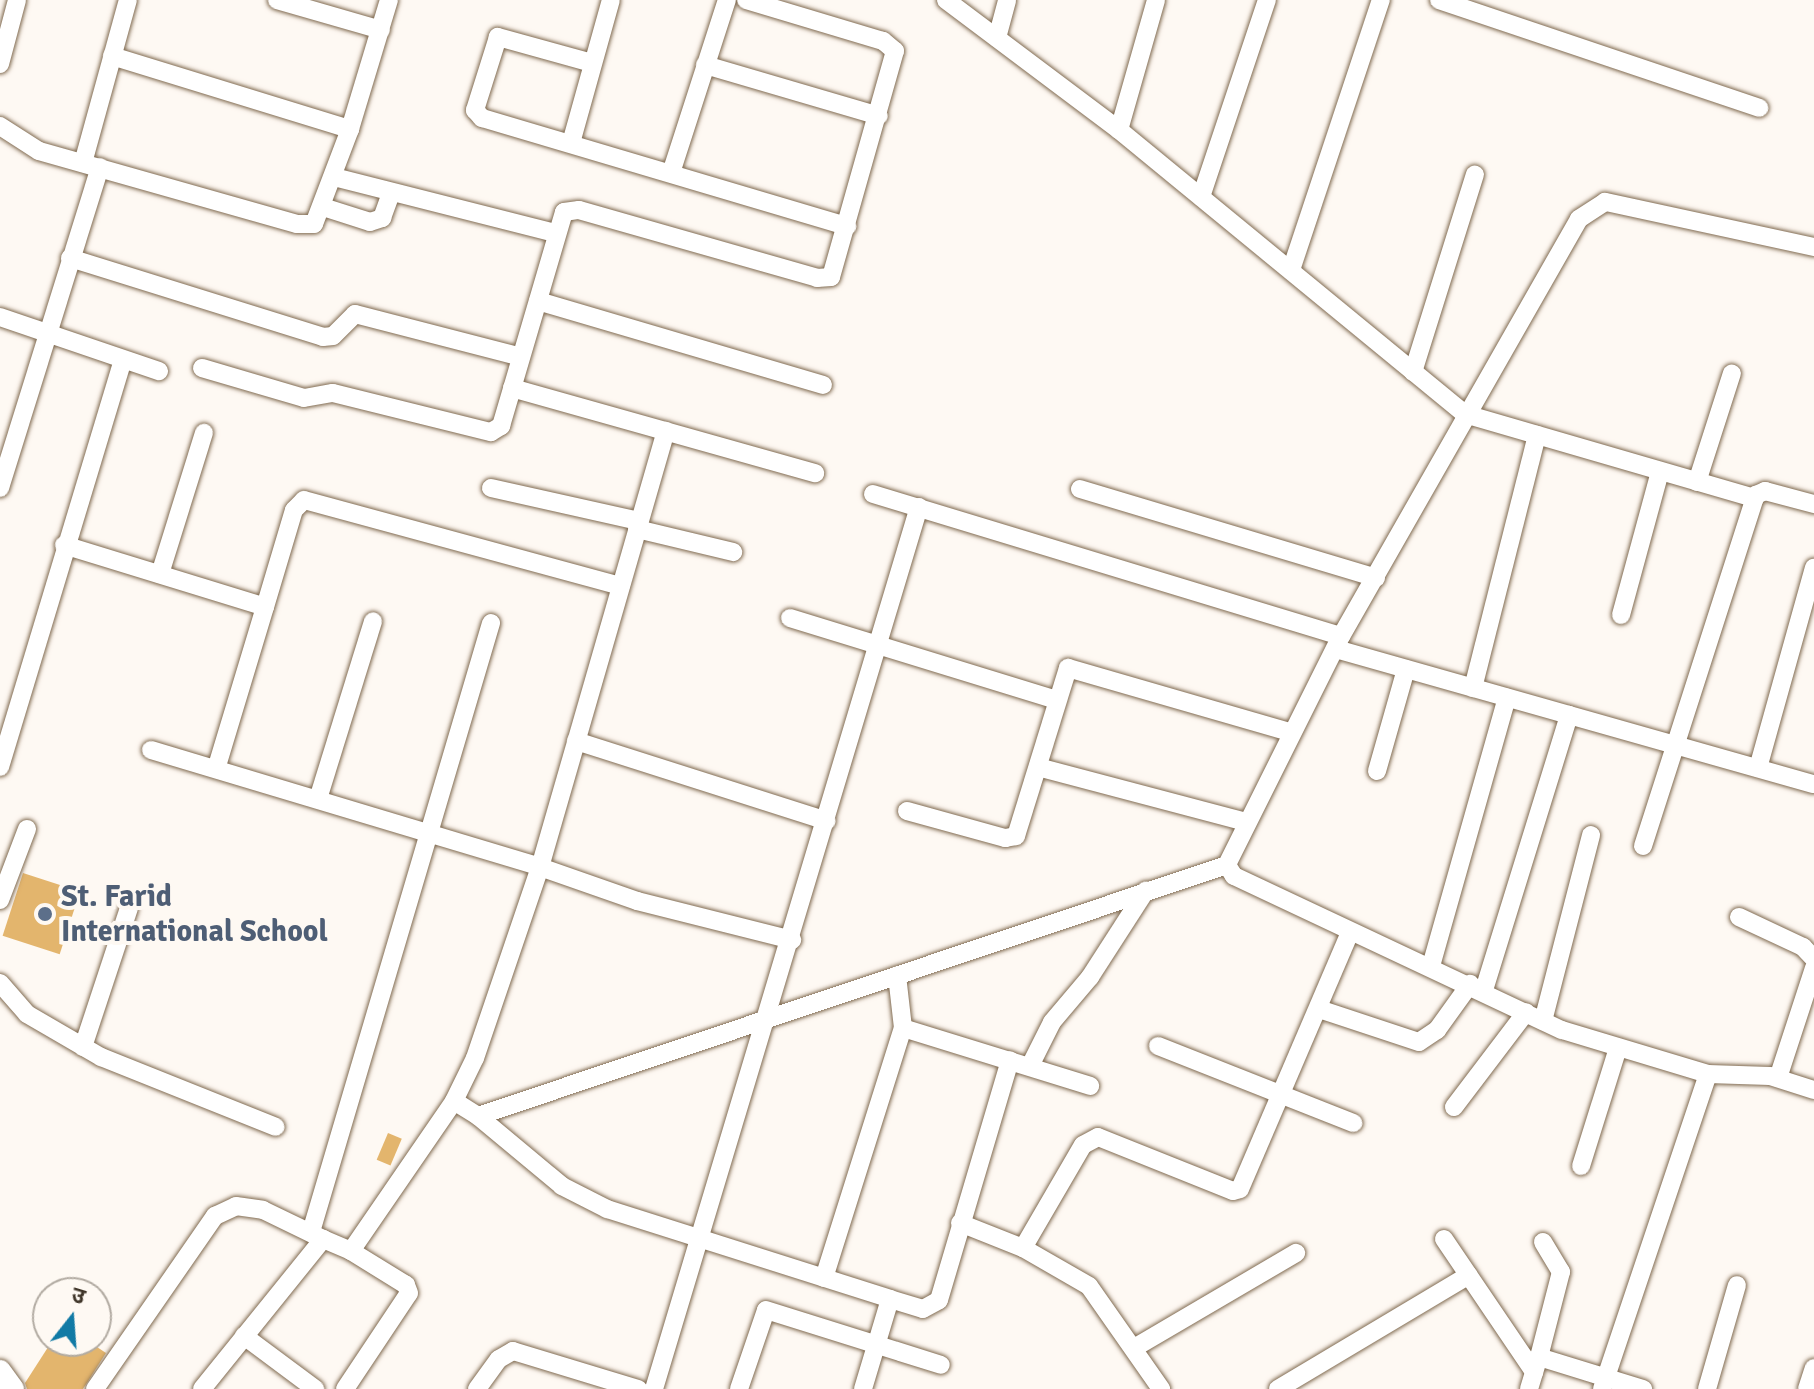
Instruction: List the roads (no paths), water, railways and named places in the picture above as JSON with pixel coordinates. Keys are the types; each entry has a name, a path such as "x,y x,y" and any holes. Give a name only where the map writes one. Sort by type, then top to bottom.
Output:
{"main road":[{"path":"0,1371 13,1389"}],"street":[{"path":"0,64 17,0"},
{"path":"0,488 70,258 92,165 112,56 128,0"},
{"path":"277,0 381,30"},
{"path":"0,126 26,146 297,224 314,224 334,177 389,0"},
{"path":"571,143 611,0"},
{"path":"671,173 727,0"},
{"path":"202,368 304,398 333,393 485,433 501,426 555,233 564,212 579,210 826,278 835,271 895,60 890,44 746,0"},
{"path":"946,0 1119,130 1465,414 1755,498"},
{"path":"997,38 1007,0"},
{"path":"1119,130 1156,0"},
{"path":"1201,197 1267,0"},
{"path":"1291,270 1381,0"},
{"path":"1439,0 1759,108"},
{"path":"592,63 498,37 474,105 482,118 847,226"},
{"path":"112,56 350,129"},
{"path":"705,65 879,116"},
{"path":"1413,372 1475,174"},
{"path":"334,177 555,233"},
{"path":"323,207 370,222 382,218 391,193"},
{"path":"478,1116 1227,865 1290,732 1465,414 1546,272 1594,205 1622,204 1814,247"},
{"path":"70,258 323,337 333,336 355,314 521,357"},
{"path":"538,301 823,385"},
{"path":"0,317 45,335 159,371"},
{"path":"0,767 64,545 123,360"},
{"path":"1697,482 1732,373"},
{"path":"512,388 815,473"},
{"path":"351,1251 454,1101 475,1058 540,867 666,431"},
{"path":"160,574 204,433"},
{"path":"1473,688 1537,435"},
{"path":"1621,615 1660,471"},
{"path":"491,488 733,552"},
{"path":"1080,489 1376,578"},
{"path":"1643,846 1755,498 1765,491 1814,504"},
{"path":"873,494 1338,643 1406,669 1813,784"},
{"path":"216,769 294,510 304,500 621,586"},
{"path":"654,1389 792,940 919,507"},
{"path":"64,545 265,607"},
{"path":"1758,768 1811,590 1814,568"},
{"path":"790,618 1056,700"},
{"path":"318,799 373,621"},
{"path":"202,1389 317,1236 491,623"},
{"path":"907,811 1011,839 1021,829 1064,671 1073,668 1290,732"},
{"path":"1377,771 1406,669"},
{"path":"1431,966 1507,698"},
{"path":"1319,1009 1419,1042 1437,1030 1477,987 1569,715"},
{"path":"576,741 827,821"},
{"path":"151,750 540,867 637,901 792,940"},
{"path":"1038,767 1246,822"},
{"path":"0,900 27,829"},
{"path":"1543,1021 1591,835"},
{"path":"1227,865 1234,876 1350,932 1477,987 1543,1021 1618,1048 1708,1074 1778,1078 1814,1090"},
{"path":"1030,1066 1052,1022 1090,977 1146,890"},
{"path":"83,1047 129,908"},
{"path":"1739,917 1813,956 1778,1078"},
{"path":"1023,1248 1090,1140 1107,1138 1236,1191 1283,1097 1350,932"},
{"path":"824,1278 903,1028 897,975"},
{"path":"0,983 27,1014 83,1047 276,1127"},
{"path":"1454,1107 1526,1012"},
{"path":"903,1028 1090,1086"},
{"path":"1158,1046 1353,1123"},
{"path":"1581,1166 1618,1048"},
{"path":"454,1101 478,1116 562,1186 607,1209 923,1309 936,1305 1010,1060"},
{"path":"1604,1383 1708,1074"},
{"path":"95,1389 215,1216 236,1206 263,1210 351,1251 406,1285 409,1293 345,1389"},
{"path":"960,1223 1023,1248 1089,1286 1161,1389"},
{"path":"1444,1239 1534,1373 1643,1389"},
{"path":"1534,1373 1561,1272 1543,1242"},
{"path":"1134,1348 1296,1253"},
{"path":"1278,1389 1469,1275"},
{"path":"1707,1389 1737,1285"},
{"path":"863,1389 890,1299"},
{"path":"739,1389 766,1310 941,1365"},
{"path":"244,1336 315,1389"},
{"path":"477,1389 499,1359 513,1351 638,1389"},
{"path":"1807,1389 1814,1368"}],"place":[{"name":"St. Farid International School","path":"45,914"}]}
